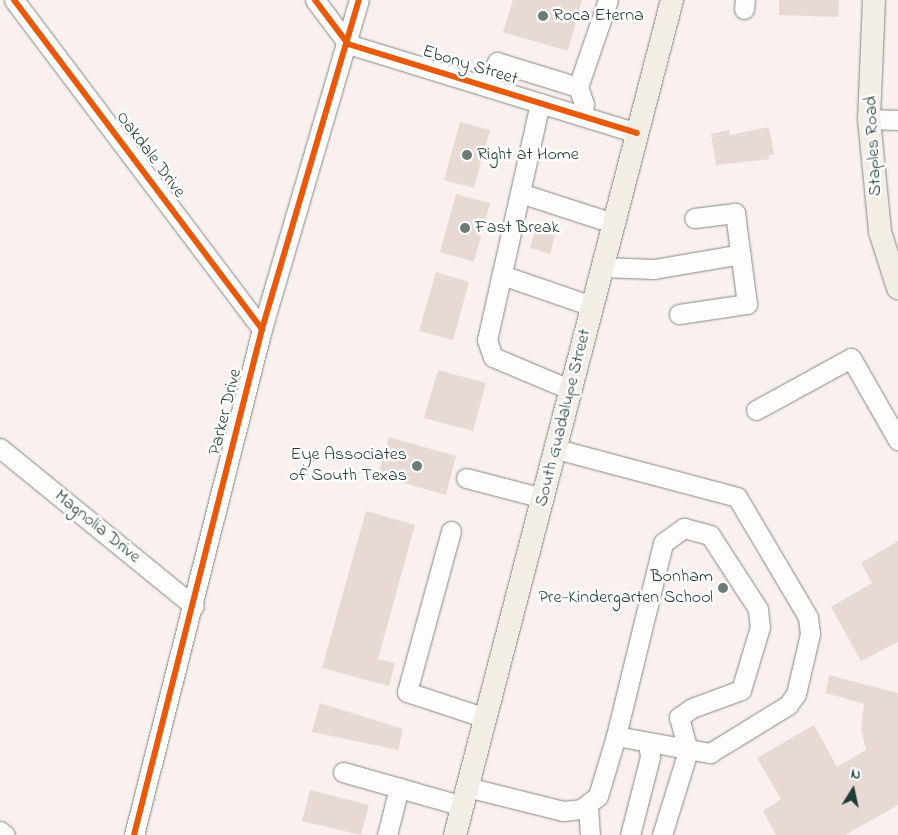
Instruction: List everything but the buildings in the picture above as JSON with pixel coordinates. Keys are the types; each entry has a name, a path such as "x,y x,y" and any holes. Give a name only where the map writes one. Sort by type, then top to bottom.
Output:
{"main road":[{"name":"Staples Road","path":"874,0 870,119 880,232 898,288"},
{"name":"South Guadalupe Street","path":"455,835 556,450 636,133 667,1"}],"street":[{"name":"Oakdale Drive","path":"14,0 262,329"},
{"path":"315,0 348,44"},
{"name":"Parker Drive","path":"134,835 194,606 262,329 348,44 359,0"},
{"path":"582,116 584,104 578,87 608,0"},
{"name":"Ebony Street","path":"348,44 636,133"},
{"path":"485,86 498,62 578,87"},
{"path":"540,103 488,340 493,357 571,390"},
{"path":"870,119 898,120"},
{"path":"520,193 613,223"},
{"path":"679,314 748,304 735,213 694,218"},
{"path":"602,267 654,269 741,254"},
{"path":"502,275 592,306"},
{"path":"756,410 851,358 893,419 898,440"},
{"name":"Magnolia Drive","path":"0,448 194,606"},
{"path":"556,450 737,497 808,617 810,634 793,701 719,749 688,751 616,736"},
{"path":"466,478 543,498"},
{"path":"343,772 399,788 563,811 588,807 598,796 616,736 663,542 684,528 697,529 710,535 758,609 760,627 741,690 683,712 679,717 688,751 662,835"},
{"path":"452,531 407,692 486,718"},
{"path":"630,835 650,757 648,742"},
{"path":"387,835 399,788"},
{"path":"588,807 590,835"},
{"path":"0,831 5,835"}],"cycle path":[{"path":"14,0 262,329"},
{"path":"315,0 348,44 637,133"},
{"path":"134,835 262,329 359,0"}],"place":[{"name":"Roca Eterna","path":"543,16"},
{"name":"Right at Home","path":"467,155"},
{"name":"Fast Break","path":"465,228"},
{"name":"Eye Associates of South Texas","path":"417,466"},
{"name":"Bonham Pre-Kindergarten School","path":"723,588"}]}
